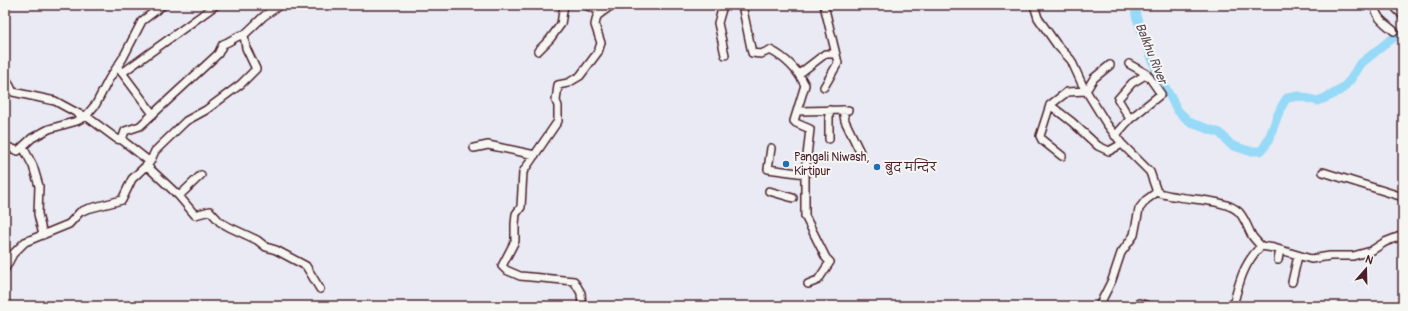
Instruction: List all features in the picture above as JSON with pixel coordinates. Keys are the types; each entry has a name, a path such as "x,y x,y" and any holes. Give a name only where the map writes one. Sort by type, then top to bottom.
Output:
{"street":[{"path":"5,146 14,151 18,151 23,148 32,138 49,130 77,121 86,116 96,104 142,21 163,5"},
{"path":"122,73 159,48 216,5"},
{"path":"122,140 125,131 140,126 218,54 223,44 231,42 240,35 244,35 264,16 280,5"},
{"path":"538,51 550,39 561,24 564,5"},
{"path":"585,5 602,12"},
{"path":"582,306 581,293 574,281 520,276 506,270 502,266 515,241 516,214 521,206 523,172 558,121 558,106 556,101 558,84 568,83 580,76 598,52 601,43 595,24 597,16 612,5"},
{"path":"720,5 722,9 718,23 725,55"},
{"path":"742,5 752,53 761,54 770,50 781,55 799,74 805,85 799,111 795,115 794,122 810,129 805,174 806,220 826,258 830,262 818,280 808,284"},
{"path":"824,5 836,49 834,54 838,63 824,87"},
{"path":"1034,5 1038,18 1057,45 1071,60 1086,91 1115,136 1150,172 1157,192 1167,196 1191,198 1231,207 1238,211 1246,222 1251,234 1261,246 1298,256 1311,258 1353,256 1371,251 1390,240 1403,235"},
{"path":"1375,5 1375,11 1381,20 1394,31"},
{"path":"1393,5 1403,16"},
{"path":"5,269 13,254 25,242 69,224 80,212 122,200 132,179 148,164 154,152 186,121 206,110 241,84 256,70 246,48 244,35"},
{"path":"799,74 825,54 834,54"},
{"path":"1115,136 1130,119 1161,94 1147,74 1130,64"},
{"path":"1086,91 1094,78 1110,65"},
{"path":"117,67 153,114"},
{"path":"1130,119 1118,99 1132,83 1139,77 1147,74"},
{"path":"5,76 13,92 55,101 78,114 86,116 117,139 122,140 148,164 195,215 210,211 220,222 257,240 266,247 276,250 306,266 320,289"},
{"path":"1062,156 1042,140 1040,136 1050,105 1067,92 1086,91"},
{"path":"1050,105 1103,149 1109,151 1122,144"},
{"path":"829,110 829,139"},
{"path":"799,111 845,110 845,121 860,152"},
{"path":"474,148 488,145 535,155"},
{"path":"23,148 33,166 39,186 38,214 43,235"},
{"path":"772,148 768,169 805,174"},
{"path":"1323,172 1403,197"},
{"path":"179,196 201,175"},
{"path":"769,191 793,198"},
{"path":"1099,306 1112,280 1121,253 1134,235 1139,209 1146,200 1157,192"},
{"path":"1233,306 1246,265 1250,257 1261,246"},
{"path":"1278,260 1280,250"},
{"path":"1292,282 1298,256"},
{"path":"1135,306 1139,303 1149,306"}],"waterway":[{"name":"Balkhu River","path":"1135,5 1136,16 1157,72 1178,111 1191,123 1220,133 1231,145 1249,151 1261,151 1269,139 1279,111 1287,98 1299,96 1317,101 1328,97 1342,89 1351,79 1359,65 1389,41 1403,32"}],"place":[{"name":"Pangali Niwash, Kirtipur","path":"786,164"},
{"name":"बुद मन्दिर","path":"877,167"}]}
